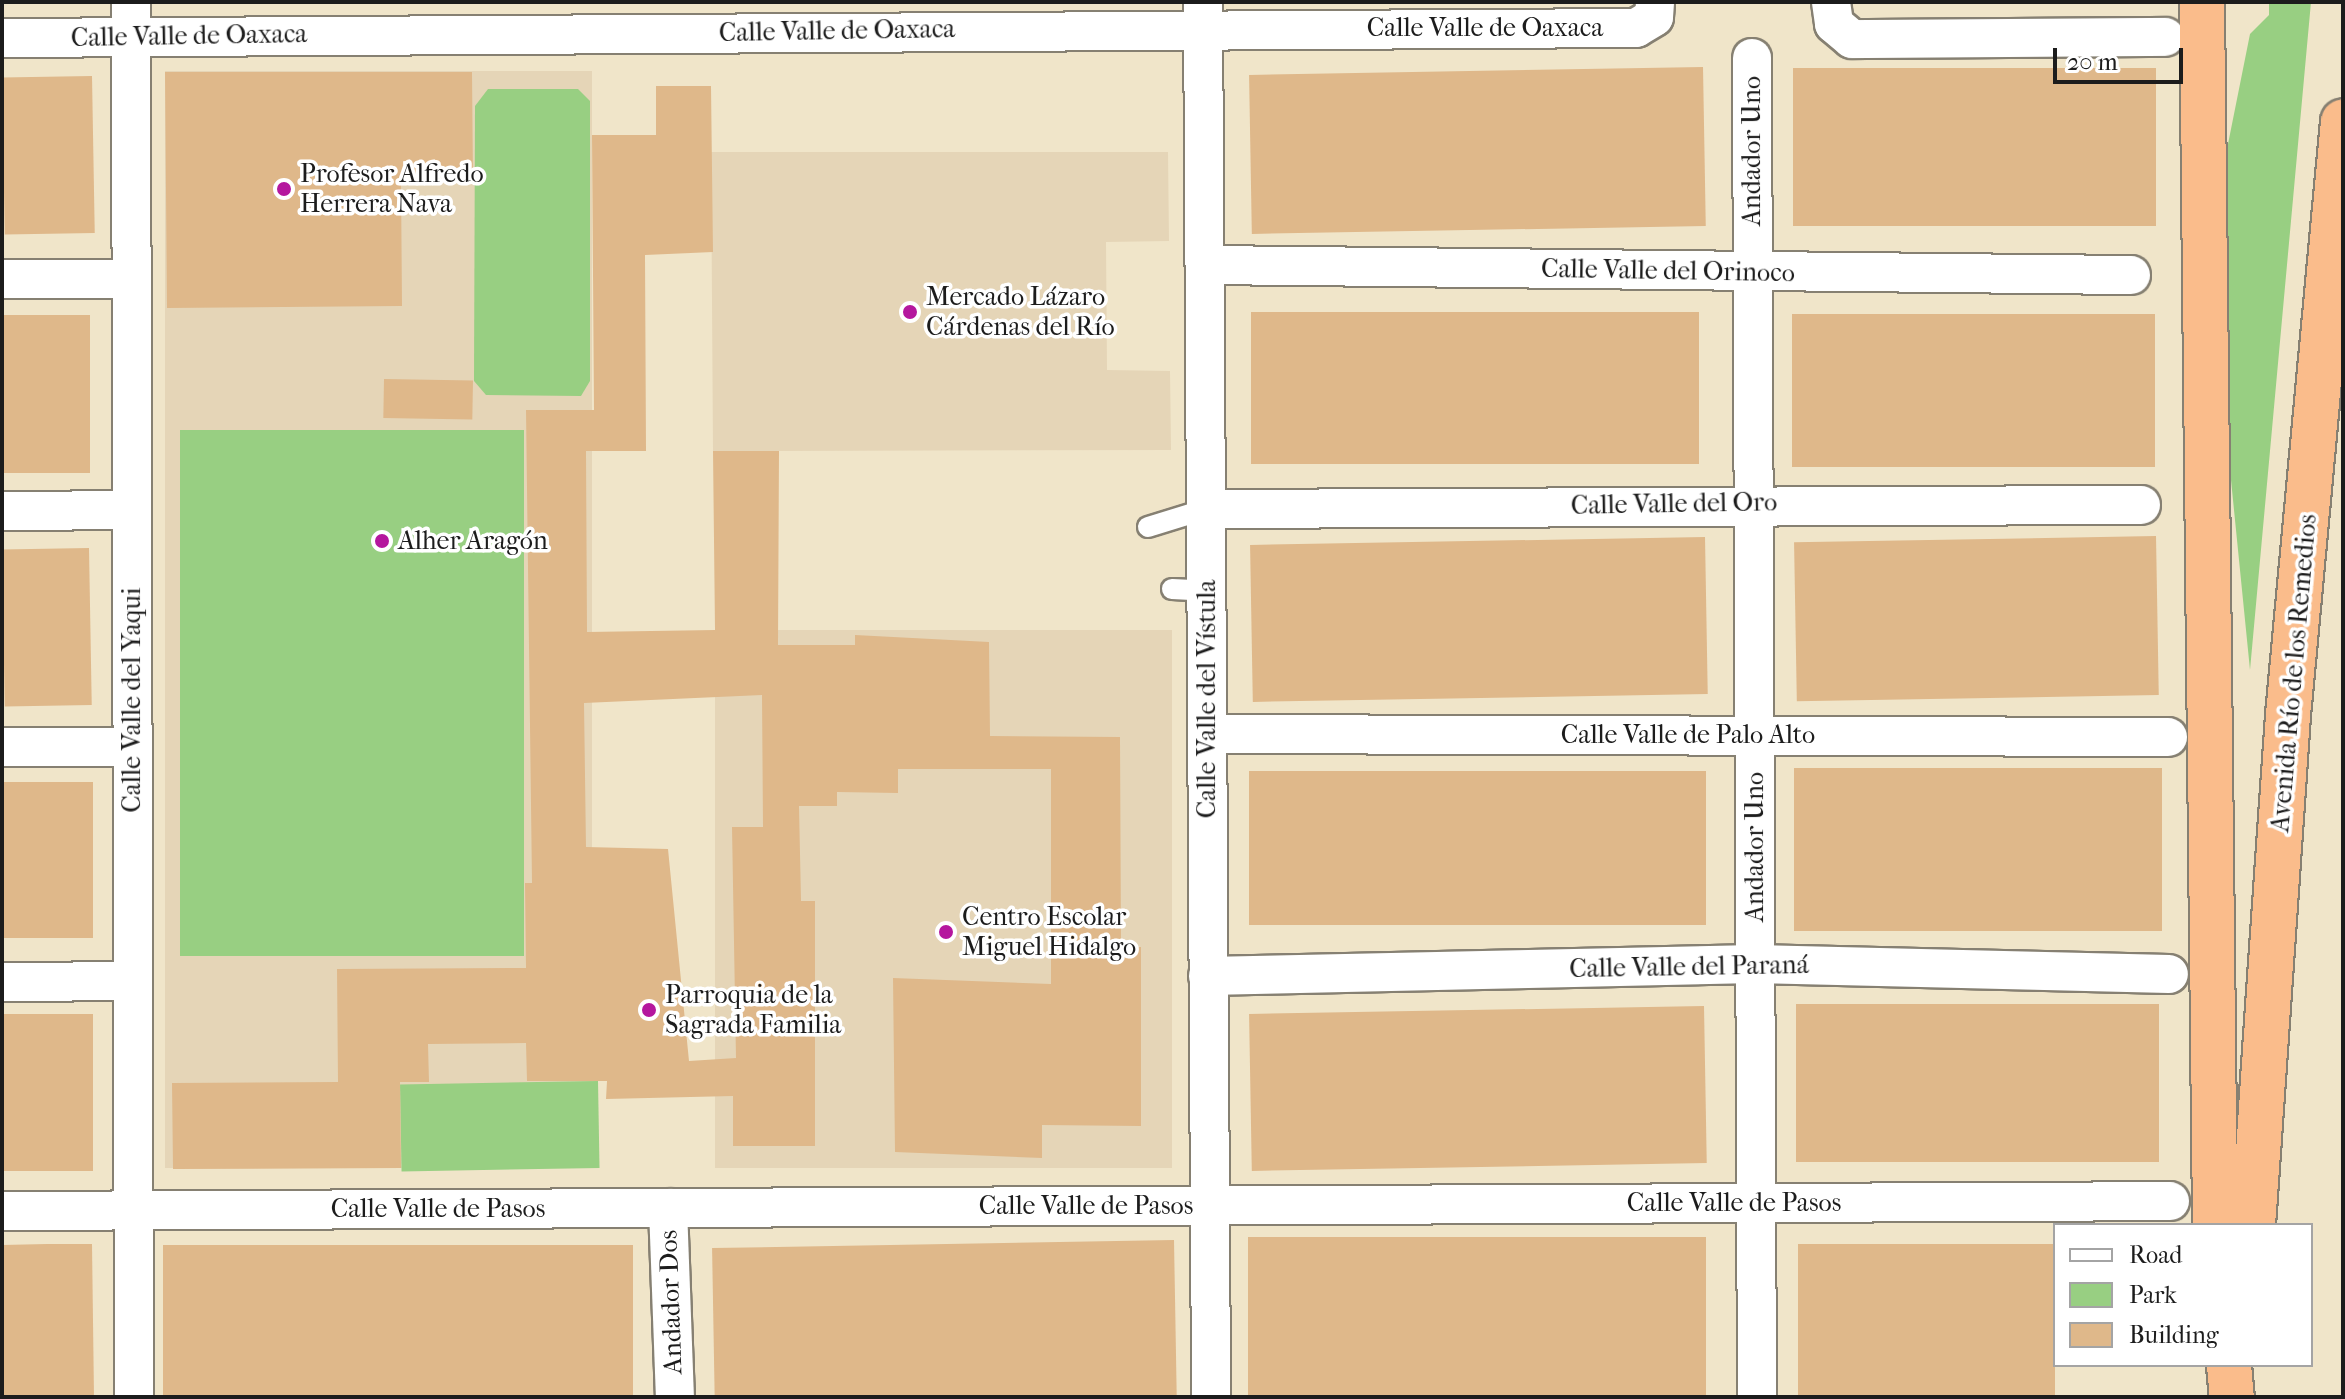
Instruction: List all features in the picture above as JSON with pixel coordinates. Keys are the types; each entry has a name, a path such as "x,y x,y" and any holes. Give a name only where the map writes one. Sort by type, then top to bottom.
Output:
{"highway":[{"path":"2202,2 2215,1223"},
{"name":"Avenida Río de los Remedios","path":"2253,1223 2288,715 2343,122"},
{"path":"2229,1367 2232,1397"},
{"path":"2241,1397 2243,1367"}],"street":[{"name":"Calle Valle de Oaxaca","path":"2,38 131,19 1203,15 1636,28 1654,17 1655,2"},
{"name":"Calle Valle del Vístula","path":"1203,15 1206,509 1189,590 1207,734 1211,1397"},
{"path":"1835,17 1852,39 2165,37"},
{"name":"Calle Valle del Yaqui","path":"131,19 134,1397"},
{"name":"Andador Uno","path":"1752,58 1757,1397"},
{"name":"Calle Valle del Orinoco","path":"1205,265 2131,275"},
{"path":"2,279 131,279"},
{"name":"Calle Valle del Oro","path":"1206,509 1753,503 2141,505"},
{"path":"2,511 132,510"},
{"name":"Calle Valle de Palo Alto","path":"1207,734 2168,737"},
{"path":"2,747 133,747"},
{"name":"Calle Valle del Paraná","path":"1208,976 1755,964 2169,974"},
{"path":"2,982 133,981"},
{"name":"Calle Valle de Pasos","path":"2,1211 2170,1201"},
{"name":"Andador Dos","path":"668,1208 675,1397"}],"lane":[{"path":"1148,527 1206,509"}],"shaded area":[{"name":"Alher Aragón","path":"165,71 592,71 592,1168 165,1168"},
{"name":"Mercado Lázaro Cárdenas del Río","path":"711,152 1168,152 1169,241 1106,242 1107,370 1170,371 1171,450 713,451"},
{"name":"Centro Escolar Miguel Hidalgo","path":"715,630 1172,630 1172,1168 715,1168"}],"green space":[{"path":"2269,2 2311,2 2250,670 2222,390 2226,154 2250,34 2269,15"},
{"path":"488,89 578,89 590,101 590,381 581,396 486,395 474,381 475,106"},
{"path":"180,430 524,430 524,956 180,956"},
{"path":"598,1081 600,1168 402,1171 400,1084"}],"building":[{"path":"1703,67 1706,226 1252,234 1249,75"},
{"path":"1793,68 2156,68 2156,226 1793,226"},
{"path":"165,72 472,72 473,179 401,179 402,306 167,308"},
{"path":"92,76 95,233 5,235 2,78"},
{"path":"656,86 711,86 713,252 645,255 646,451 586,451 587,632 715,630 713,451 779,451 778,645 855,645 855,635 989,642 990,736 1120,737 1121,947 1141,947 1141,1126 1042,1125 1042,1158 895,1152 893,978 1051,984 1051,769 898,769 898,793 837,792 837,806 799,806 801,901 815,901 815,1146 733,1146 733,1096 606,1099 607,1081 527,1081 526,1043 428,1044 429,1082 400,1082 401,1168 173,1169 172,1083 338,1082 337,969 526,968 525,883 532,883 526,410 594,410 592,135 656,135","holes":["762,695 763,827 732,827 736,1058 689,1061 668,849 586,847 584,703"]},
{"path":"1251,312 1699,312 1699,464 1251,464"},
{"path":"1792,314 2155,314 2155,467 1792,467"},
{"path":"2,315 90,315 90,473 2,473"},
{"path":"384,379 473,381 472,420 383,418"},
{"path":"2156,536 2159,695 1797,701 1794,542"},
{"path":"1705,537 1708,694 1253,702 1250,545"},
{"path":"89,548 92,705 5,706 2,550"},
{"path":"1794,768 2162,768 2162,931 1794,931"},
{"path":"1249,771 1706,771 1706,925 1249,925"},
{"path":"2,782 93,782 93,938 2,938"},
{"path":"1796,1004 2159,1004 2159,1162 1796,1162"},
{"path":"1704,1006 1707,1163 1252,1171 1249,1014"},
{"path":"2,1014 93,1014 93,1171 2,1171"},
{"path":"1248,1237 1706,1237 1706,1397 1248,1397"},
{"path":"1174,1240 1177,1397 715,1397 712,1248"},
{"path":"92,1244 94,1397 2,1397 2,1245"},
{"path":"1798,1244 2053,1244 2055,1395 1798,1395"},
{"path":"163,1245 633,1245 633,1397 163,1397"}],"place":[{"name":"Profesor Alfredo Herrera Nava","path":"284,189"},
{"name":"Mercado Lázaro Cárdenas del Río","path":"910,312"},
{"name":"Alher Aragón","path":"382,541"},
{"name":"Centro Escolar Miguel Hidalgo","path":"946,932"},
{"name":"Parroquia de la Sagrada Familia","path":"649,1010"}]}
